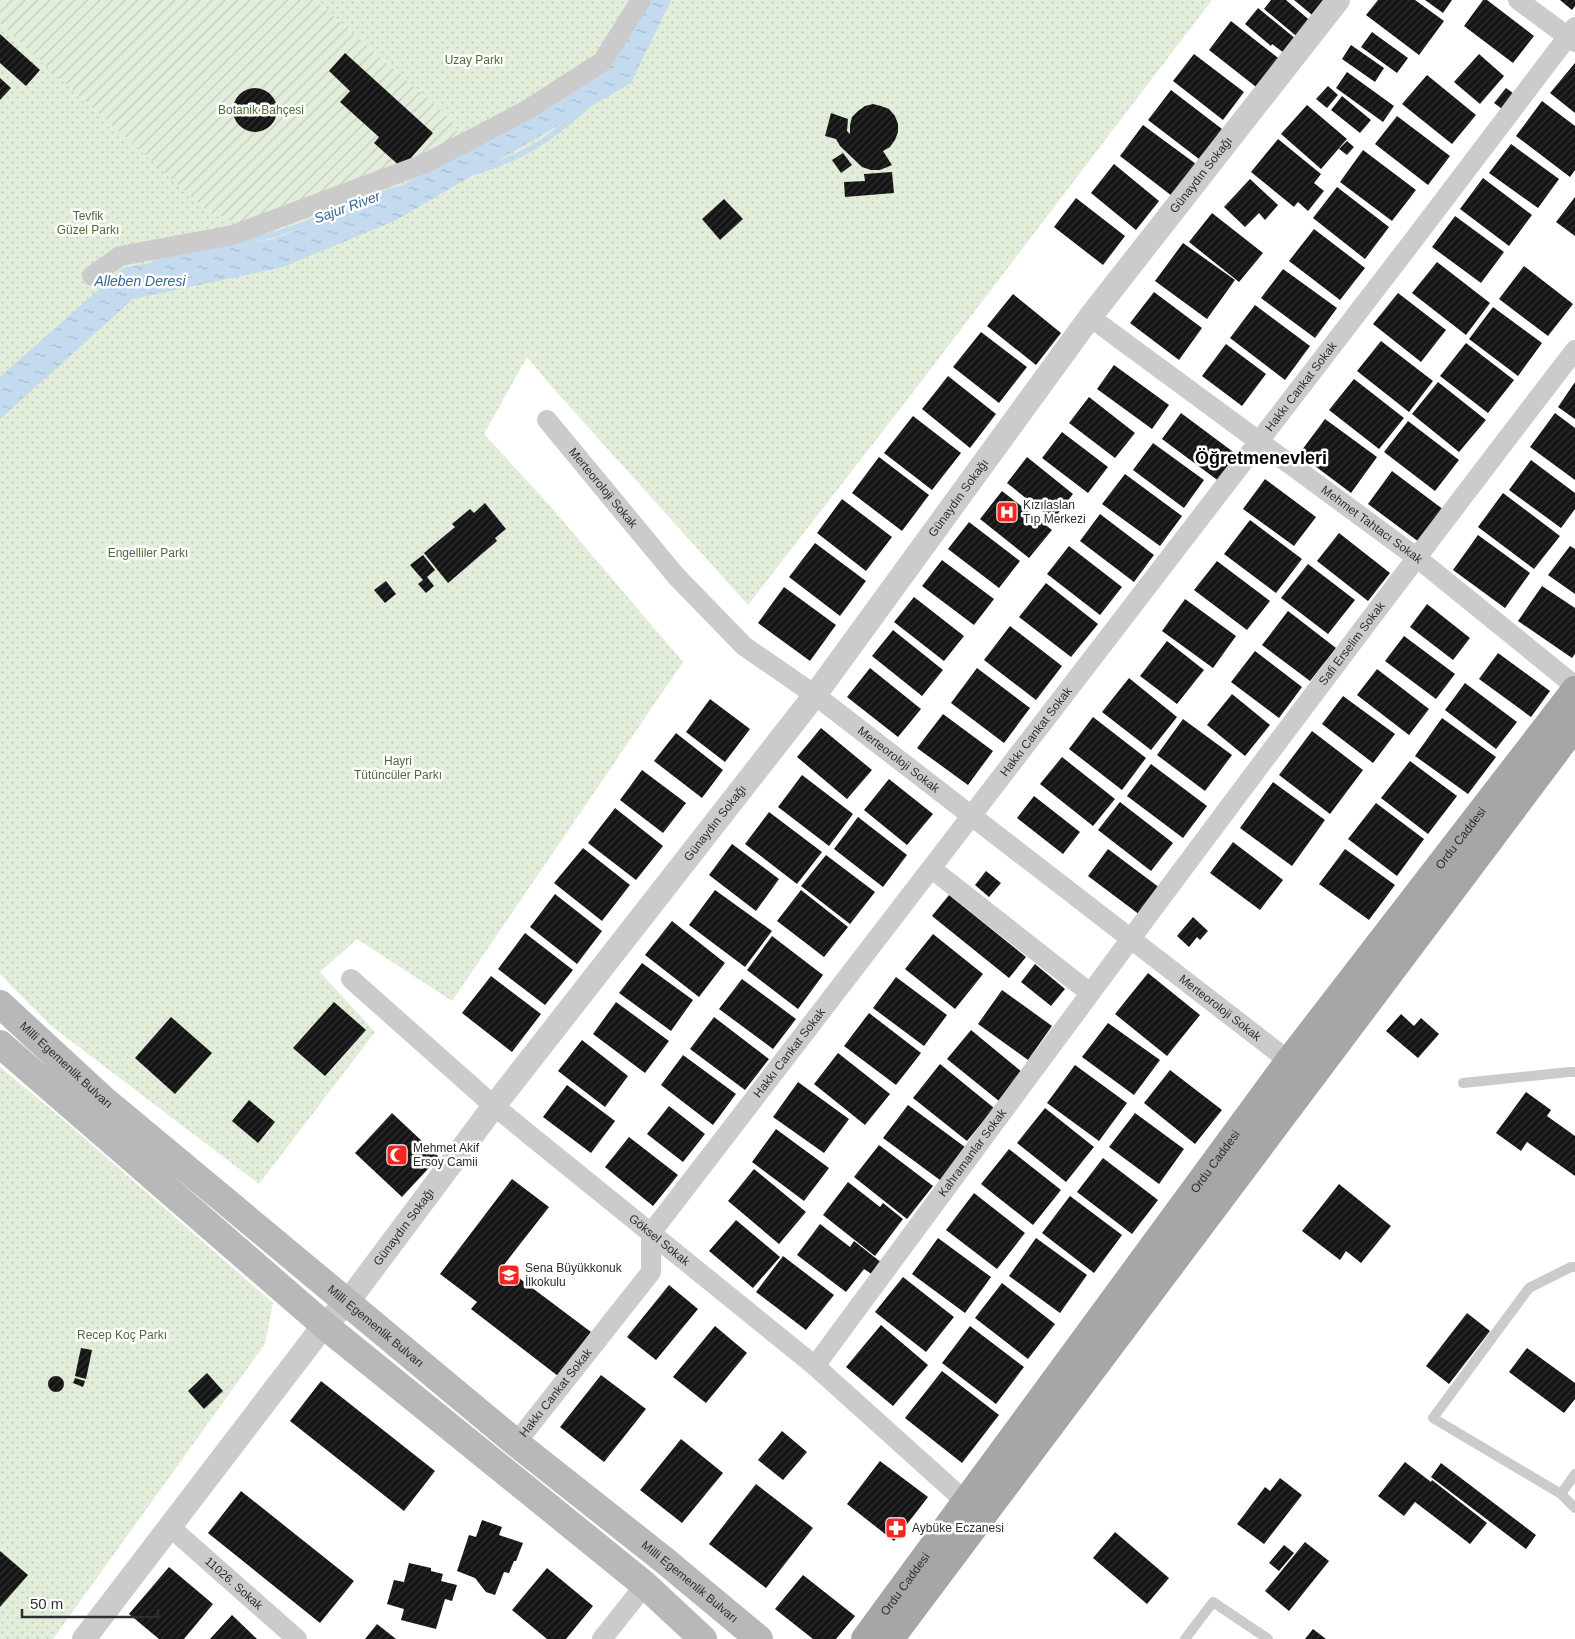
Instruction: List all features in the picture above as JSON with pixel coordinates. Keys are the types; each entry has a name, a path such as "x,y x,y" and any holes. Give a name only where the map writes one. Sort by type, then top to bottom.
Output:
{"main road":[{"name":"Ordu Caddesi","path":"865,1639 1289,1061 1575,690"},
{"name":"Ordu Caddesi","path":"890,1639 1575,726"},
{"name":"Milli Egemenlik Bulvarı","path":"0,1004 104,1100 347,1303 759,1639"},
{"name":"Milli Egemenlik Bulvarı","path":"0,1044 324,1325 645,1585 703,1639"}],"street":[{"path":"92,276 120,256 233,235 426,162 527,110 602,62 641,0"},
{"name":"Günaydın Sokağı","path":"84,1639 324,1325 347,1303 494,1106 814,694 1090,317 1338,0"},
{"path":"1518,0 1572,35"},
{"name":"Hakkı Cankat Sokak","path":"516,1442 650,1272 651,1233 1572,35"},
{"name":"Mehmet Tahtacı Sokak","path":"1090,317 1416,557 1575,686"},
{"name":"Safi Erselim Sokak","path":"1130,939 1416,557 1575,350"},
{"name":"Merteoroloji Sokak","path":"547,420 676,576 744,646 814,694 1289,1061"},
{"path":"932,869 1090,993"},
{"name":"Kahramanlar Sokak","path":"815,1366 1130,939"},
{"name":"Göksel Sokak","path":"351,979 494,1106 815,1366 965,1501"},
{"name":"11026. Sokak","path":"170,1526 298,1639"},
{"path":"602,1639 645,1585"}],"lane":[{"path":"1463,1083 1575,1072"},
{"path":"1575,1267 1529,1288 1434,1418 1560,1494 1575,1508"},
{"path":"1560,1494 1575,1474"},
{"path":"1185,1639 1213,1602 1268,1639"}],"green space":[{"name":"Botanik Bahçesi","path":"0,0 315,0 452,120 460,138 258,234 204,208 23,45 0,23"},
{"path":"315,0 1212,0 748,605 527,357 484,434 551,507 683,662 452,1001 357,939 320,972 375,1032 259,1184 50,1025 0,974 0,23 204,208 258,234 460,138 452,120"},
{"name":"Recep Koç Parkı","path":"0,1067 59,1116 273,1303 265,1344 53,1639 0,1639"}],"water":[{"name":"Alleben Deresi","path":"643,0 671,0 631,83 396,220 283,267 133,299 0,419 0,377 123,268 274,239 383,196 609,66"}],"building":[{"path":"1271,0 1286,0 1314,24 1301,40 1264,9"},
{"path":"1294,0 1326,0 1317,19"},
{"path":"1378,0 1415,0 1444,21 1419,55 1366,15"},
{"path":"1425,0 1452,0 1443,13"},
{"path":"1483,0 1487,0 1534,36 1513,63 1464,26"},
{"path":"1560,0 1575,0 1575,6 1572,10"},
{"path":"1258,8 1296,39 1284,53 1272,44 1271,46 1245,24"},
{"path":"1231,21 1282,61 1260,90 1209,50"},
{"path":"1372,32 1408,58 1397,73 1361,47"},
{"path":"0,34 40,70 26,86 0,63"},
{"path":"1351,45 1384,68 1375,82 1342,59"},
{"path":"345,53 433,133 402,168 374,143 379,137 340,102 350,91 329,71"},
{"path":"1194,54 1244,92 1223,120 1173,81"},
{"path":"1479,54 1504,76 1480,104 1454,82"},
{"path":"1575,63 1575,113 1550,93"},
{"path":"1347,72 1394,106 1383,122 1336,88"},
{"path":"1427,75 1476,115 1452,144 1402,104"},
{"path":"0,78 11,88 0,100"},
{"path":"1328,86 1338,95 1327,108 1316,99"},
{"path":"259,88 271,94 276,101 276,119 271,126 264,131 251,132 243,129 236,122 233,106 236,98 243,91"},
{"path":"1506,88 1517,96 1505,111 1494,103"},
{"path":"1171,90 1222,129 1199,159 1148,120"},
{"path":"1342,96 1371,120 1360,133 1331,110"},
{"path":"1542,101 1575,126 1575,170 1570,177 1516,136"},
{"path":"873,104 889,109 895,116 898,124 895,140 890,147 883,151 892,165 880,170 862,167 840,146 836,139 825,136 831,113 848,119 847,131 850,134 852,117 865,106"},
{"path":"1307,105 1347,139 1321,169 1281,134"},
{"path":"1397,116 1450,156 1428,185 1375,144"},
{"path":"1143,125 1196,164 1172,196 1120,156"},
{"path":"1278,139 1321,174 1314,183 1324,191 1308,211 1298,202 1294,207 1251,172"},
{"path":"1347,141 1354,147 1347,155 1339,149"},
{"path":"1511,144 1559,179 1538,208 1489,173"},
{"path":"1363,150 1416,190 1392,221 1340,182"},
{"path":"843,153 852,165 841,173 832,160"},
{"path":"1114,164 1159,201 1136,230 1091,193"},
{"path":"892,172 894,193 845,197 844,182 865,181 864,174"},
{"path":"1483,178 1532,215 1509,246 1460,209"},
{"path":"1250,179 1278,205 1265,220 1259,213 1245,227 1224,207"},
{"path":"1337,187 1389,227 1365,259 1313,218"},
{"path":"1575,197 1575,236 1556,222"},
{"path":"1076,198 1125,236 1103,265 1054,227"},
{"path":"724,199 743,219 720,240 702,219"},
{"path":"1212,213 1263,253 1239,282 1189,242"},
{"path":"1455,216 1504,252 1481,283 1432,247"},
{"path":"1314,229 1365,268 1340,300 1289,261"},
{"path":"1183,243 1235,280 1207,319 1155,281"},
{"path":"1437,262 1490,303 1466,335 1412,293"},
{"path":"1524,266 1573,304 1548,336 1499,299"},
{"path":"1283,269 1337,308 1315,338 1261,298"},
{"path":"1154,292 1202,328 1179,360 1130,323"},
{"path":"1398,293 1446,330 1421,362 1373,324"},
{"path":"1013,294 1061,333 1036,365 987,326"},
{"path":"1255,305 1310,346 1285,380 1230,338"},
{"path":"1493,307 1542,343 1518,376 1469,339"},
{"path":"981,332 1027,367 999,403 953,367"},
{"path":"1381,341 1433,381 1409,412 1357,371"},
{"path":"1466,343 1514,380 1488,413 1440,376"},
{"path":"1226,344 1266,374 1242,406 1202,376"},
{"path":"1114,365 1169,405 1152,429 1097,389"},
{"path":"948,376 996,414 970,448 922,409"},
{"path":"1354,379 1404,418 1379,449 1329,410"},
{"path":"1438,382 1486,420 1459,452 1412,414"},
{"path":"1575,382 1575,419 1558,407"},
{"path":"1089,397 1135,433 1115,458 1069,423"},
{"path":"1181,413 1240,457 1220,482 1162,439"},
{"path":"1555,413 1575,428 1575,480 1530,447"},
{"path":"913,416 961,453 932,490 884,453"},
{"path":"1325,419 1377,457 1351,493 1299,454"},
{"path":"1408,421 1459,460 1435,491 1384,452"},
{"path":"1062,432 1108,467 1088,493 1042,458"},
{"path":"1153,443 1204,480 1184,508 1133,470"},
{"path":"879,457 929,495 902,531 852,493"},
{"path":"1027,457 1073,494 1053,520 1007,483"},
{"path":"1531,460 1575,493 1575,509 1561,528 1509,490"},
{"path":"1392,471 1444,510 1419,542 1368,504"},
{"path":"1125,474 1182,516 1160,546 1102,504"},
{"path":"1265,479 1316,517 1294,546 1243,509"},
{"path":"1002,491 1052,530 1029,558 980,519"},
{"path":"1503,493 1560,536 1534,569 1478,527"},
{"path":"842,499 892,537 866,571 817,533"},
{"path":"485,503 506,529 495,538 497,541 448,583 424,553 455,527 452,524 470,509 474,513"},
{"path":"1100,514 1154,555 1134,582 1080,541"},
{"path":"1250,520 1302,559 1276,593 1224,554"},
{"path":"969,522 1020,561 999,588 948,549"},
{"path":"1339,533 1390,573 1368,601 1317,561"},
{"path":"1478,535 1530,573 1505,608 1453,570"},
{"path":"815,543 866,581 840,616 789,577"},
{"path":"1069,546 1122,587 1100,615 1047,574"},
{"path":"1570,546 1575,549 1575,594 1548,575"},
{"path":"423,555 435,570 427,577 434,586 426,593 418,584 423,580 410,565"},
{"path":"942,560 994,599 974,625 922,586"},
{"path":"1217,561 1270,601 1247,630 1194,590"},
{"path":"1308,564 1355,600 1328,634 1281,598"},
{"path":"386,581 396,594 385,603 374,590"},
{"path":"1046,583 1098,624 1071,657 1019,617"},
{"path":"1542,586 1575,608 1575,654 1572,658 1518,621"},
{"path":"784,587 836,625 810,661 758,623"},
{"path":"914,597 964,636 944,661 894,622"},
{"path":"1185,599 1236,636 1213,668 1162,631"},
{"path":"1427,604 1470,638 1453,660 1410,627"},
{"path":"1288,611 1336,648 1310,681 1262,645"},
{"path":"1010,626 1062,666 1036,700 984,660"},
{"path":"893,630 943,670 922,696 872,656"},
{"path":"1404,636 1455,674 1436,699 1385,661"},
{"path":"1167,641 1204,670 1177,704 1140,676"},
{"path":"1255,651 1302,687 1279,718 1231,682"},
{"path":"1498,653 1550,691 1531,717 1479,679"},
{"path":"870,668 921,709 898,737 847,697"},
{"path":"977,668 1030,708 1004,743 951,703"},
{"path":"1377,669 1429,709 1409,735 1357,695"},
{"path":"1129,678 1177,717 1151,750 1102,712"},
{"path":"1465,683 1517,722 1496,749 1445,710"},
{"path":"1232,694 1270,725 1245,756 1207,725"},
{"path":"1343,696 1395,734 1373,763 1322,724"},
{"path":"710,699 750,729 725,762 686,732"},
{"path":"943,714 993,751 968,785 917,748"},
{"path":"1093,717 1146,758 1122,790 1069,749"},
{"path":"1442,718 1496,757 1468,794 1415,756"},
{"path":"1183,719 1232,755 1205,791 1157,755"},
{"path":"821,728 872,770 847,799 797,757"},
{"path":"1312,731 1363,770 1330,814 1279,775"},
{"path":"676,733 723,770 702,798 654,761"},
{"path":"1062,757 1115,799 1093,826 1040,784"},
{"path":"1410,761 1457,796 1428,834 1381,798"},
{"path":"1151,764 1207,806 1183,838 1127,796"},
{"path":"642,770 686,803 663,833 620,800"},
{"path":"802,775 853,814 829,846 778,807"},
{"path":"889,779 933,814 907,845 864,810"},
{"path":"1273,782 1325,820 1292,866 1240,828"},
{"path":"1034,796 1080,832 1063,854 1017,818"},
{"path":"1120,802 1173,843 1151,871 1098,830"},
{"path":"1376,803 1424,839 1397,876 1348,839"},
{"path":"615,808 663,846 636,880 588,843"},
{"path":"769,812 822,852 797,884 745,844"},
{"path":"858,817 907,855 883,887 834,849"},
{"path":"1233,842 1283,880 1260,910 1210,873"},
{"path":"732,844 779,879 756,911 709,875"},
{"path":"583,848 630,885 602,921 554,883"},
{"path":"1108,849 1160,888 1140,915 1088,876"},
{"path":"1345,849 1395,885 1369,920 1319,884"},
{"path":"826,855 875,892 850,924 801,886"},
{"path":"986,871 1001,883 989,897 975,885"},
{"path":"715,890 772,931 745,967 689,925"},
{"path":"801,890 848,927 824,957 777,921"},
{"path":"555,894 602,931 577,964 530,927"},
{"path":"949,895 1026,957 1009,978 932,916"},
{"path":"1193,917 1208,931 1200,940 1197,937 1189,947 1177,936"},
{"path":"672,921 725,963 699,997 645,955"},
{"path":"525,933 573,970 545,1005 498,969"},
{"path":"933,934 983,974 955,1009 905,969"},
{"path":"772,936 823,975 798,1009 747,970"},
{"path":"642,963 693,1000 671,1031 619,993"},
{"path":"1035,964 1065,989 1051,1006 1021,982"},
{"path":"1148,973 1200,1015 1167,1056 1115,1014"},
{"path":"491,976 541,1014 512,1052 462,1013"},
{"path":"896,977 947,1015 924,1046 873,1008"},
{"path":"742,979 796,1019 773,1049 719,1009"},
{"path":"1002,990 1052,1026 1028,1060 978,1024"},
{"path":"334,1002 366,1030 325,1076 293,1048"},
{"path":"616,1002 669,1041 645,1073 593,1034"},
{"path":"869,1013 921,1053 896,1085 844,1046"},
{"path":"1401,1014 1414,1026 1421,1018 1439,1034 1418,1058 1386,1031"},
{"path":"171,1017 212,1053 175,1094 135,1058"},
{"path":"714,1017 769,1059 745,1090 690,1049"},
{"path":"1108,1023 1160,1060 1134,1095 1082,1057"},
{"path":"971,1030 1022,1072 999,1101 947,1059"},
{"path":"582,1040 628,1076 605,1107 558,1071"},
{"path":"838,1053 890,1094 865,1125 814,1084"},
{"path":"683,1055 736,1094 713,1125 661,1085"},
{"path":"940,1064 994,1108 967,1141 913,1098"},
{"path":"1075,1065 1127,1103 1099,1141 1047,1103"},
{"path":"1170,1070 1222,1110 1195,1144 1144,1103"},
{"path":"798,1082 849,1119 824,1153 773,1117"},
{"path":"567,1085 615,1121 591,1153 543,1117"},
{"path":"1526,1092 1551,1110 1547,1116 1575,1136 1575,1176 1527,1142 1521,1151 1496,1133"},
{"path":"249,1100 275,1122 258,1143 232,1121"},
{"path":"908,1105 969,1150 944,1183 883,1138"},
{"path":"669,1106 705,1134 683,1162 647,1134"},
{"path":"1045,1108 1094,1147 1066,1182 1017,1143"},
{"name":"Mehmet Akif Ersoy Camii","path":"392,1113 439,1157 402,1197 355,1153"},
{"path":"1135,1113 1184,1149 1159,1184 1109,1147"},
{"path":"776,1129 829,1168 804,1201 752,1162"},
{"path":"629,1137 678,1175 653,1206 605,1167"},
{"path":"879,1145 933,1186 907,1219 854,1177"},
{"path":"1009,1149 1061,1190 1033,1225 981,1184"},
{"path":"1103,1158 1158,1200 1132,1234 1077,1192"},
{"path":"754,1169 806,1212 779,1244 728,1201"},
{"path":"512,1179 549,1207 503,1266 591,1332 558,1376 471,1309 477,1302 440,1274"},
{"path":"848,1182 880,1207 883,1203 903,1219 875,1256 823,1215"},
{"path":"1339,1184 1391,1226 1361,1263 1346,1251 1340,1260 1302,1231"},
{"path":"974,1193 1025,1233 997,1269 946,1230"},
{"path":"1070,1196 1122,1235 1094,1273 1042,1233"},
{"path":"736,1220 780,1257 753,1288 709,1251"},
{"path":"820,1224 850,1247 854,1241 882,1263 873,1275 864,1269 846,1292 797,1255"},
{"path":"938,1238 991,1277 965,1313 912,1274"},
{"path":"1036,1238 1087,1275 1060,1313 1009,1276"},
{"path":"783,1256 834,1295 806,1330 756,1292"},
{"path":"903,1277 954,1317 926,1352 875,1312"},
{"path":"1002,1283 1055,1324 1028,1359 975,1318"},
{"path":"669,1285 698,1309 656,1360 627,1337"},
{"path":"1467,1313 1490,1331 1449,1384 1426,1366"},
{"path":"881,1325 928,1365 893,1406 846,1367"},
{"path":"715,1326 747,1353 706,1403 673,1377"},
{"path":"970,1326 1024,1367 996,1404 942,1363"},
{"path":"81,1348 92,1350 86,1379 75,1376"},
{"path":"1527,1348 1575,1383 1575,1399 1564,1413 1509,1372"},
{"path":"942,1371 999,1415 962,1463 905,1418"},
{"path":"207,1373 223,1391 204,1409 188,1391"},
{"path":"601,1375 646,1409 604,1462 560,1427"},
{"path":"53,1376 59,1376 64,1381 62,1390 53,1392 48,1387 48,1381"},
{"path":"75,1378 85,1381 83,1387 73,1383"},
{"path":"321,1381 435,1471 404,1511 290,1421"},
{"path":"782,1431 807,1452 783,1480 758,1460"},
{"path":"681,1439 723,1473 682,1523 640,1490"},
{"path":"880,1461 928,1497 894,1541 847,1504"},
{"path":"1405,1462 1431,1482 1432,1480 1487,1523 1470,1544 1415,1502 1404,1516 1378,1496"},
{"path":"1441,1463 1536,1535 1526,1549 1431,1477"},
{"path":"1280,1478 1302,1495 1264,1544 1237,1524 1265,1487 1270,1491"},
{"path":"756,1484 813,1528 766,1588 709,1544"},
{"path":"241,1491 354,1581 320,1623 208,1533"},
{"path":"482,1520 502,1527 499,1535 523,1543 509,1573 504,1572 495,1595 486,1592 475,1578 457,1571 469,1535 476,1537"},
{"path":"1115,1532 1169,1578 1147,1604 1093,1558"},
{"path":"1305,1542 1329,1561 1289,1611 1265,1591"},
{"path":"1284,1545 1294,1553 1279,1571 1269,1563"},
{"path":"0,1551 28,1575 0,1607"},
{"path":"409,1563 431,1568 431,1571 443,1574 441,1581 457,1585 452,1601 445,1599 436,1629 401,1620 404,1609 387,1604 394,1580 404,1582"},
{"path":"169,1567 213,1604 184,1639 159,1639 129,1614"},
{"path":"547,1568 593,1606 566,1639 547,1639 512,1610"},
{"path":"803,1575 855,1616 836,1639 813,1639 775,1609"},
{"path":"232,1615 257,1639 210,1639"},
{"path":"377,1624 396,1639 365,1639"},
{"path":"1313,1629 1326,1639 1305,1639"}],"waterway":[{"name":"Sajur River","path":"475,172 520,155 558,131 583,110"},
{"name":"Sajur River","path":"156,262 276,234 310,222 343,207 400,188"}],"place":[{"name":"Kızılaslan Tıp Merkezi","path":"1007,512"},
{"name":"Mehmet Akif Ersoy Camii","path":"397,1155"},
{"name":"Sena Büyükkonuk İlkokulu","path":"509,1275"},
{"name":"Aybüke Eczanesi","path":"896,1528"}],"district":[{"name":"Öğretmenevleri","path":"1261,458"}],"park label":[{"name":"Uzay Parkı","path":"474,60"},
{"name":"Tevfik Güzel Parkı","path":"88,223"},
{"name":"Engelliler Parkı","path":"148,553"},
{"name":"Hayri Tütüncüler Parkı","path":"398,768"}]}
